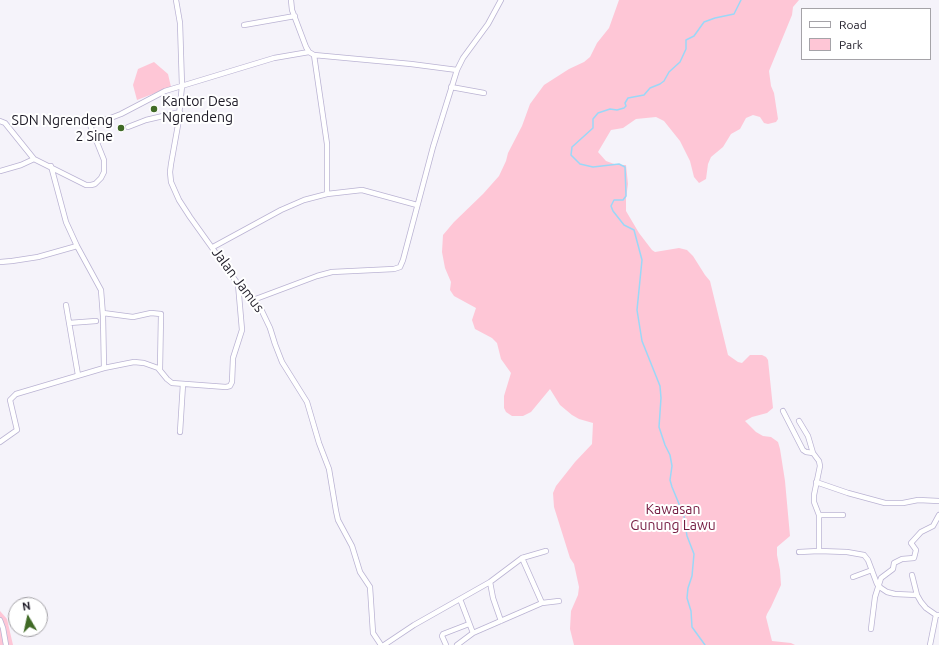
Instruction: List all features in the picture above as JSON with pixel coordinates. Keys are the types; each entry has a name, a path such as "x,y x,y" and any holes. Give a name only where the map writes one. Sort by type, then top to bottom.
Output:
{"street":[{"name":"Jalan Jamus","path":"176,0 180,23 182,86 180,112 170,172 171,182 179,200 238,284 260,307 266,316 282,362 307,402 319,443 329,469 338,520 352,546 360,572 370,587 373,633 382,645"},
{"path":"291,0 294,16 306,47 311,54 327,144 327,194"},
{"path":"253,300 317,276 332,272 394,269 400,267 404,260 417,205 457,70 463,58 488,24 501,0"},
{"path":"244,25 294,16"},
{"path":"0,121 5,123 34,159 86,184 95,184 104,172 104,160 92,130 91,123 121,114 165,91 274,58 311,54 457,70"},
{"path":"451,87 484,93"},
{"path":"128,127 146,120 180,112"},
{"path":"0,171 21,165 34,159"},
{"path":"51,166 62,213 77,246 98,284 102,297 104,368"},
{"path":"213,247 281,210 304,200 327,194 362,190 417,205"},
{"path":"0,262 38,257 77,246"},
{"path":"0,442 17,430 10,400 13,395 104,368 138,362 152,365 160,370 172,383 226,387 230,386 232,382 233,358 242,330 238,284"},
{"path":"66,305 78,375"},
{"path":"103,313 123,314 133,317 151,313 161,314 160,370"},
{"path":"69,324 96,320"},
{"path":"180,432 183,384"},
{"path":"784,411 803,450 813,453"},
{"path":"799,421 811,442 813,453 819,460 820,466 814,495 814,502 819,515 819,551"},
{"path":"816,482 848,493 885,503 903,503 918,500 939,501"},
{"path":"871,629 875,597 881,578 893,569 894,563 902,559 914,558 916,550 911,543 921,532 933,526 939,514"},
{"path":"819,515 843,515"},
{"path":"382,645 490,582 522,558 546,551"},
{"path":"799,552 846,552 864,555 868,560 878,586 891,593 917,595"},
{"path":"522,558 542,604"},
{"path":"853,577 872,570"},
{"path":"912,575 917,595 926,608 938,615 930,645"},
{"path":"490,582 493,598 501,621"},
{"path":"460,599 473,632"},
{"path":"457,645 473,632 542,604 559,601"},
{"path":"0,620 6,645"},
{"path":"446,645 442,636 443,634 469,624"}],"green space":[{"name":"Kawasan Gunung Lawu","path":"619,0 799,0 793,7 792,15 769,71 778,119 776,122 768,124 764,123 760,117 753,115 746,118 740,129 731,134 723,147 711,157 708,164 706,179 699,183 694,177 690,161 680,141 664,121 656,117 636,119 623,128 611,130 598,152 606,161 617,165 626,165 628,184 626,211 639,233 652,250 655,252 679,248 687,250 693,256 710,281 728,355 742,363 750,355 762,355 768,360 773,408 767,413 752,417 745,421 756,432 763,436 771,437 778,442 780,449 785,481 790,536 777,547 781,585 766,617 772,641 791,643 795,645 574,645 570,629 571,611 578,595 579,587 574,564 570,558 554,507 553,493 556,486 575,462 592,444 593,423 579,419 572,415 560,405 550,389 531,412 523,416 512,416 506,412 504,408 504,396 511,373 501,359 497,343 492,338 475,329 472,320 476,308 454,296 450,290 451,282 445,268 442,252 443,235 499,176 508,153 522,126 530,104 544,85 590,57 597,43 609,28"},
{"path":"154,62 168,74 171,87 137,100 133,85 138,69"},
{"path":"0,611 7,619 8,637 11,637 13,645 0,645"}],"waterway":[{"path":"705,645 692,627 691,611 687,598 688,588 692,576 694,554 687,536 684,516 670,480 672,466 670,455 659,427 661,398 660,386 642,341 637,310 642,260 634,230 624,225 611,206 614,200 623,200 626,196 625,167 619,164 593,167 580,164 571,155 572,147 593,128 593,119 598,113 610,109 617,110 624,108 628,98 644,95 650,88 664,81 669,72 680,62 686,49 686,40 694,36 704,22 734,14 741,0"}],"place":[{"name":"Kantor Desa Ngrendeng","path":"154,109"},
{"name":"SDN Ngrendeng 2 Sine","path":"121,128"}]}
